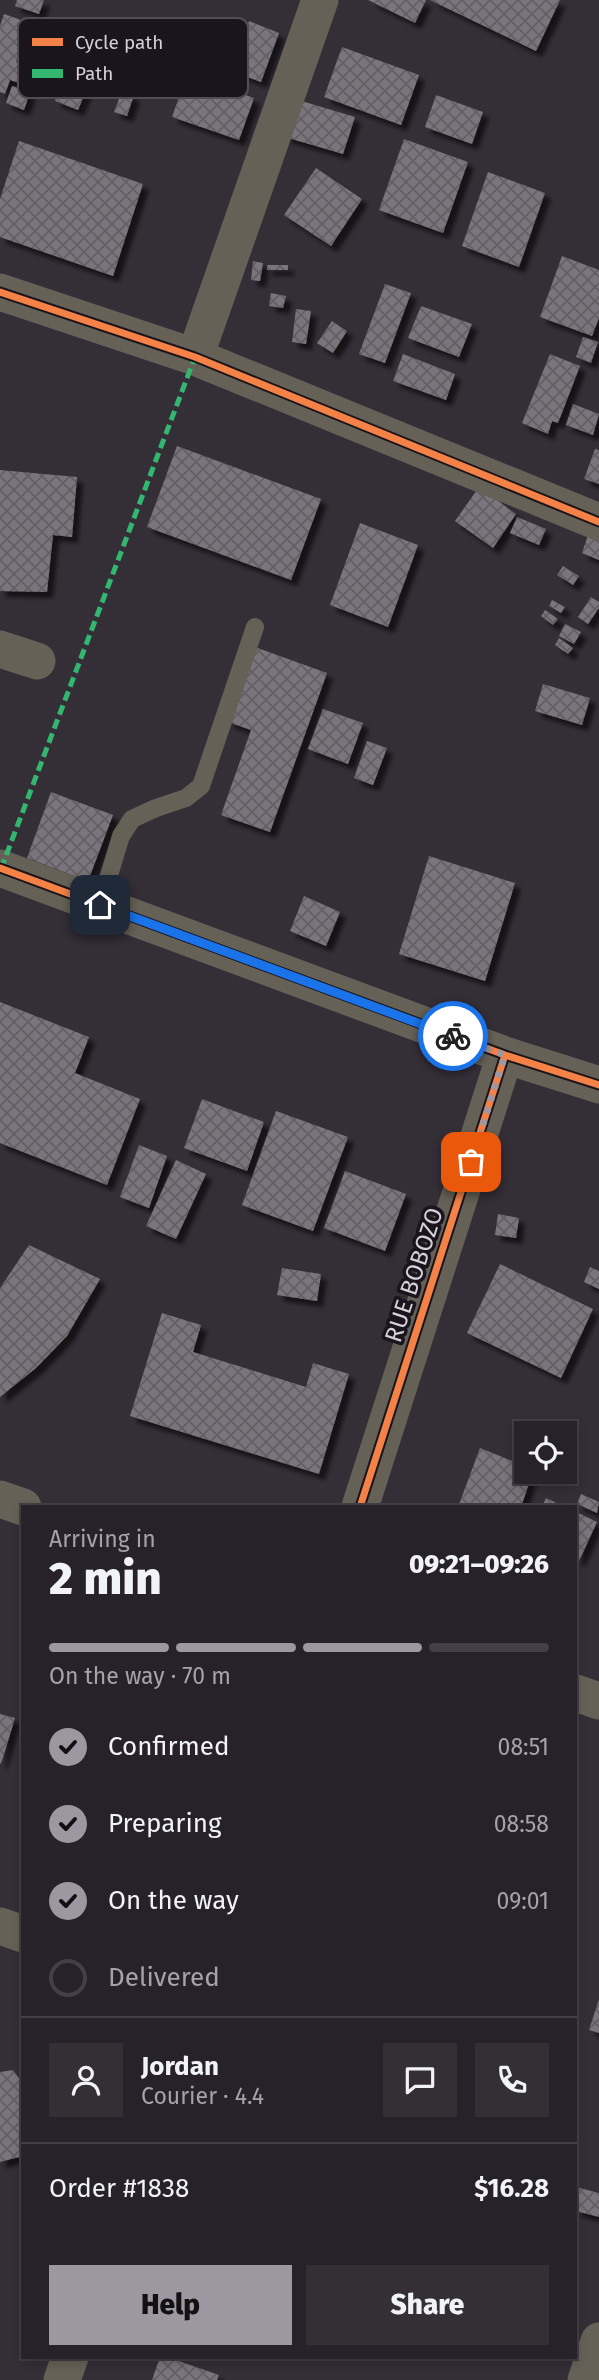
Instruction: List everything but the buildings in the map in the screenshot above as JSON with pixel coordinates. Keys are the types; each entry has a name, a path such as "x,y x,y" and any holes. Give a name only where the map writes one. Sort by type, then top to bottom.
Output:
{"street":[{"path":"195,357 320,0"},
{"path":"0,292 195,357 599,522"},
{"path":"0,649 37,661"},
{"path":"0,869 505,1055 599,1085"},
{"name":"RUE BOBOZO","path":"361,1505 505,1055"},
{"path":"0,1499 21,1506"},
{"path":"577,1693 599,1701"},
{"path":"0,1926 21,1933"},
{"path":"586,2380 599,2341"},
{"path":"62,2380 68,2359"}],"lane":[{"path":"100,905 121,836 132,819 186,798 201,786 255,627"}],"marked path":[{"path":"1,869 195,357"}],"cycle path":[{"path":"0,292 195,357 599,522"},
{"path":"0,868 505,1055 599,1085"},
{"path":"361,1505 505,1055"}],"way so far":[{"path":"453,1036 505,1055 471,1162"}],"route":[{"path":"100,905 453,1036"}]}
